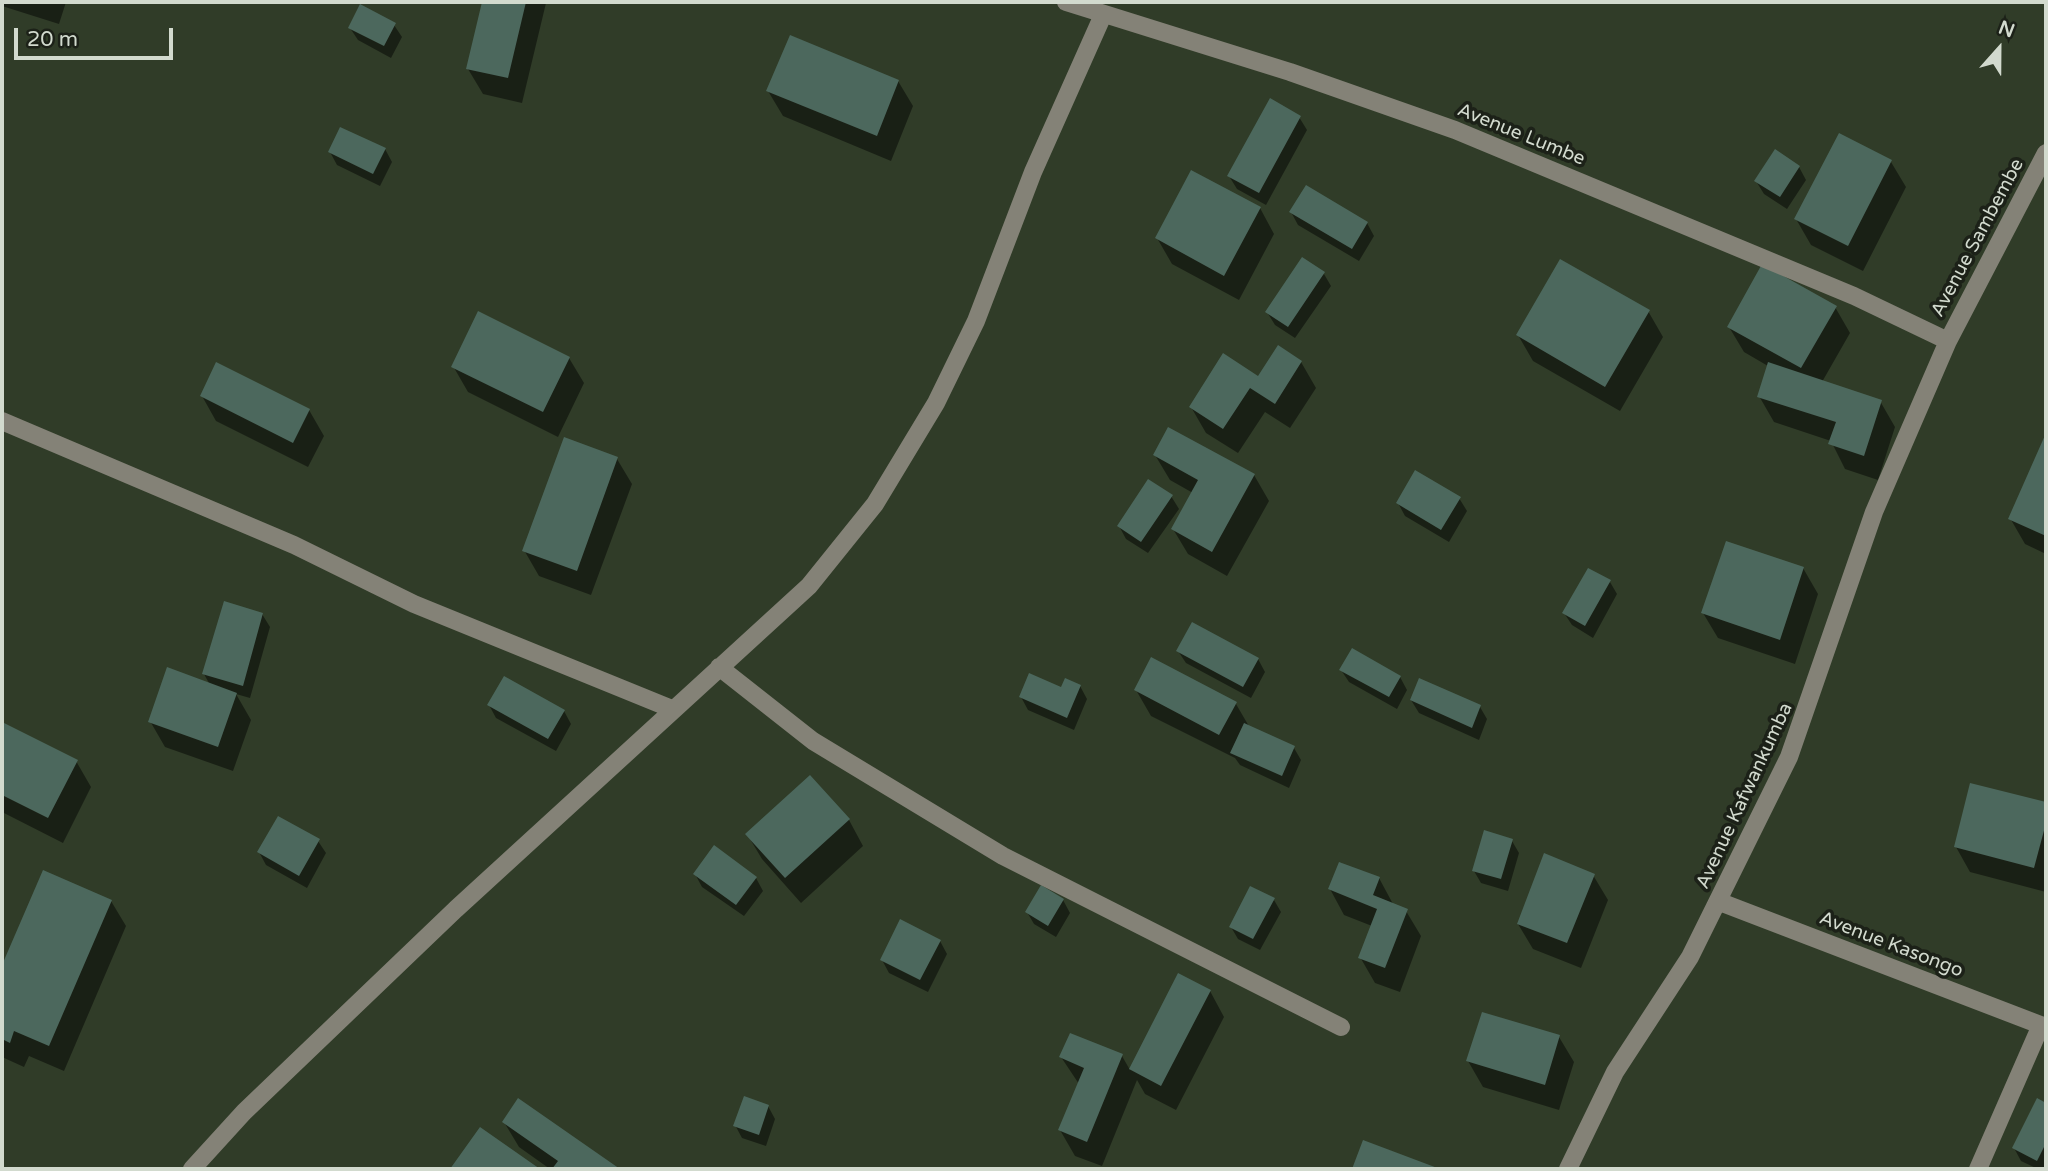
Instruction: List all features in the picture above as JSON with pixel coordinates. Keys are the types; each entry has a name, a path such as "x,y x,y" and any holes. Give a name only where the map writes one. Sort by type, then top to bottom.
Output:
{"street":[{"name":"Avenue Lumbe","path":"1066,2 1290,72 1455,130 1854,296 1948,341"},
{"path":"192,1169 264,1092 456,909 809,586 875,504 936,403 976,321 1033,173 1103,15"},
{"name":"Avenue Sambembe","path":"1948,341 2046,153"},
{"name":"Avenue Kafwankumba","path":"1568,1169 1615,1072 1690,957 1720,902 1794,744 1874,512 1948,341"},
{"path":"2,421 294,545 414,604 672,709"},
{"path":"719,667 813,741 1003,856 1341,1027"},
{"name":"Avenue Kasongo","path":"1720,902 2044,1026"},
{"path":"1978,1169 2044,1026"}],"building":[{"path":"482,2 526,2 508,78 466,69"},
{"path":"360,4 396,23 384,46 348,28"},
{"path":"790,35 899,80 877,136 766,91"},
{"path":"1270,98 1301,116 1259,193 1227,176"},
{"path":"340,127 386,148 373,174 328,152"},
{"path":"1839,133 1892,160 1848,246 1794,219"},
{"path":"1775,149 1800,166 1780,197 1754,181"},
{"path":"1191,170 1261,207 1224,276 1155,238"},
{"path":"1306,185 1368,222 1352,249 1289,212"},
{"path":"1302,257 1325,272 1288,327 1265,312"},
{"path":"1560,259 1650,310 1605,387 1516,335"},
{"path":"1762,264 1837,306 1801,368 1727,327"},
{"path":"478,311 570,357 543,412 451,367"},
{"path":"1278,345 1302,361 1275,404 1250,388 1223,429 1189,407 1223,353 1258,376"},
{"path":"216,362 310,409 293,443 200,396"},
{"path":"1768,362 1882,400 1864,456 1828,444 1836,422 1757,397"},
{"path":"1168,427 1255,474 1212,552 1171,529 1198,480 1153,455"},
{"path":"2046,433 2046,536 2008,519"},
{"path":"564,437 618,457 577,571 522,551"},
{"path":"1415,470 1461,497 1441,530 1396,503"},
{"path":"1148,479 1173,495 1141,542 1117,526"},
{"path":"1726,541 1804,567 1780,640 1701,613"},
{"path":"1588,568 1611,580 1585,626 1562,613"},
{"path":"224,601 263,613 243,686 202,674"},
{"path":"1192,622 1259,658 1243,687 1176,651"},
{"path":"1352,648 1401,676 1389,697 1339,670"},
{"path":"1151,657 1237,702 1219,735 1134,690"},
{"path":"167,667 237,693 218,747 148,722"},
{"path":"1029,673 1061,687 1065,678 1081,685 1067,718 1019,697"},
{"path":"504,676 565,710 548,739 487,705"},
{"path":"1419,678 1481,705 1472,728 1410,700"},
{"path":"2,722 78,760 48,818 2,795"},
{"path":"1244,723 1295,746 1282,776 1230,753"},
{"path":"810,775 850,819 785,878 745,834"},
{"path":"1970,783 2046,802 2046,823 2034,868 1954,847"},
{"path":"278,816 320,839 299,876 257,852"},
{"path":"1484,830 1513,839 1501,879 1472,871"},
{"path":"714,845 757,877 736,905 693,874"},
{"path":"1544,853 1595,874 1567,943 1517,924"},
{"path":"1339,862 1380,877 1373,895 1408,909 1385,968 1358,958 1377,909 1328,889"},
{"path":"43,870 112,900 49,1046 14,1031 10,1043 2,1039 2,965"},
{"path":"1041,885 1064,899 1048,926 1025,912"},
{"path":"1250,886 1275,898 1253,939 1229,927"},
{"path":"900,919 941,940 920,980 880,960"},
{"path":"1178,973 1211,990 1161,1086 1129,1069"},
{"path":"1482,1012 1560,1035 1545,1085 1466,1061"},
{"path":"1070,1033 1123,1054 1087,1142 1058,1130 1084,1068 1059,1057"},
{"path":"744,1096 769,1105 759,1135 733,1126"},
{"path":"518,1098 620,1169 552,1169 558,1161 502,1122"},
{"path":"2037,1098 2046,1103 2046,1143 2037,1161 2012,1148"},
{"path":"480,1127 540,1169 450,1169"},
{"path":"1363,1140 1440,1169 1352,1169"}]}
